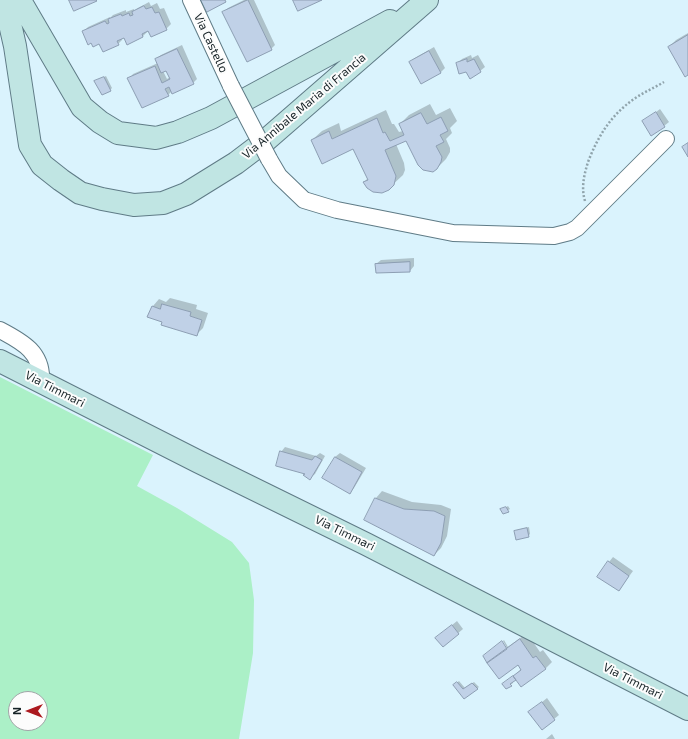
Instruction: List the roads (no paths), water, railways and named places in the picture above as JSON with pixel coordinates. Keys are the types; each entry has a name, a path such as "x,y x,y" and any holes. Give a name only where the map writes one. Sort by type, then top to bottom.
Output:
{"main road":[{"name":"Via Annibale Maria di Francia","path":"6,0 15,46 30,144 42,166 80,193 134,205 163,203 186,194 236,163 265,141 427,0"},
{"name":"Via Annibale Maria di Francia","path":"18,0 22,4 82,107 100,122 118,133 156,138 178,132 211,118 427,0"},
{"name":"Via Timmari","path":"0,361 199,462 366,544 688,709"}],"street":[{"name":"Via Castello","path":"192,0 231,86 279,176 304,200 338,210 453,233 554,236 570,232 590,217 666,139"},
{"path":"0,330 13,336 30,348 39,362 42,375 41,382"}]}
